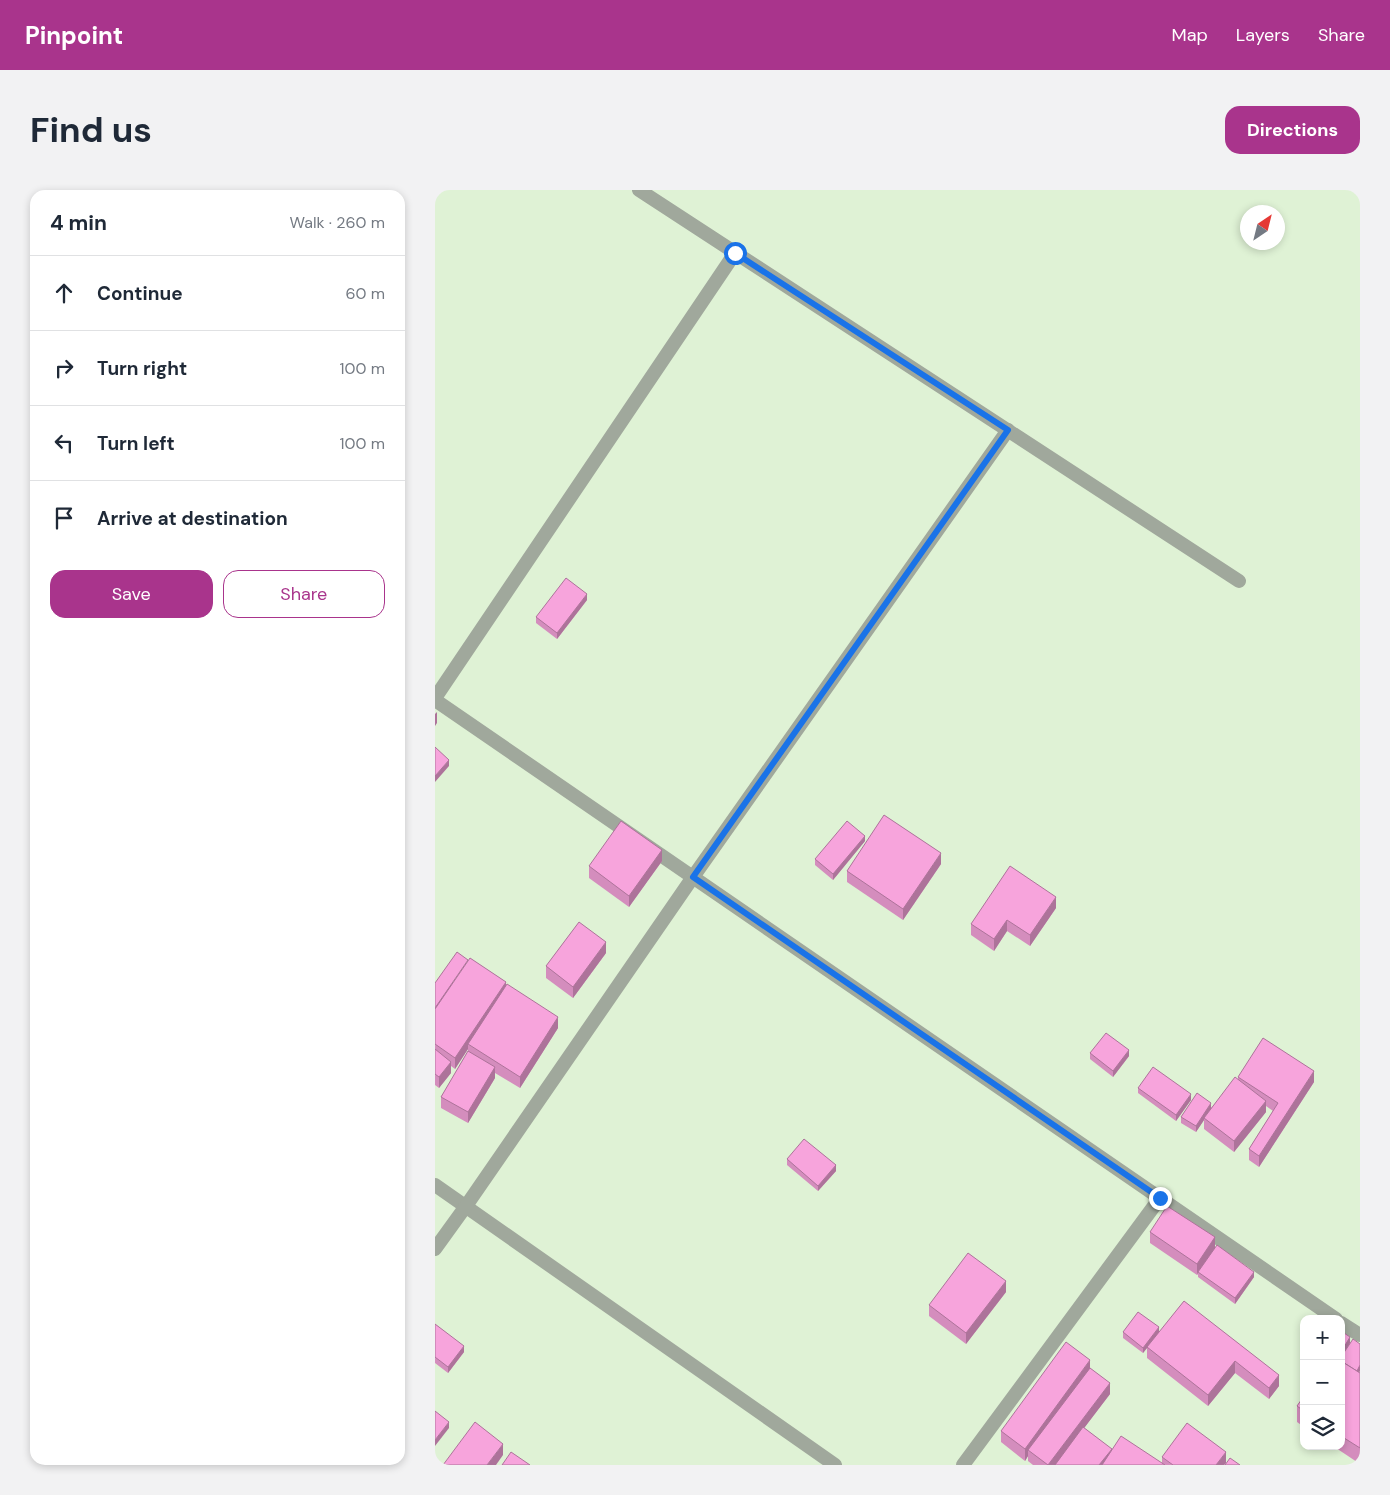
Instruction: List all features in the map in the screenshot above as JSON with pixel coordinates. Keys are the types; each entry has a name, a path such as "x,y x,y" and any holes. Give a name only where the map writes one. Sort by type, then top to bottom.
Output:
{"street":[{"path":"639,190 1239,581"},
{"path":"735,253 435,699 1330,1315"},
{"path":"435,1248 693,877 1008,430"},
{"path":"435,1185 835,1465"},
{"path":"963,1465 1160,1198"},
{"path":"1345,1326 1360,1335"}],"building":[{"path":"566,578 587,594 557,633 536,617"},
{"path":"435,747 449,760 435,776"},
{"path":"884,815 941,853 903,909 847,871"},
{"path":"621,821 662,850 629,896 589,866"},
{"path":"847,821 865,836 833,874 815,859"},
{"path":"1010,866 1056,897 1030,935 1007,920 994,939 971,924"},
{"path":"579,922 606,942 573,987 546,966"},
{"path":"457,952 468,960 435,1008 435,983"},
{"path":"470,958 506,982 455,1058 435,1044 435,1009"},
{"path":"507,984 558,1017 520,1077 468,1044"},
{"path":"1106,1033 1129,1050 1113,1071 1090,1053"},
{"path":"1263,1038 1314,1071 1259,1156 1249,1149 1278,1103 1238,1077"},
{"path":"435,1049 451,1062 439,1077 435,1074"},
{"path":"468,1051 495,1067 468,1112 441,1097"},
{"path":"1153,1067 1191,1094 1176,1115 1138,1088"},
{"path":"1235,1077 1266,1101 1234,1141 1204,1118"},
{"path":"1197,1093 1211,1103 1196,1126 1181,1117"},
{"path":"804,1139 836,1165 818,1186 787,1159"},
{"path":"1167,1206 1215,1237 1197,1264 1150,1232"},
{"path":"1217,1245 1254,1272 1235,1298 1198,1272"},
{"path":"968,1253 1006,1281 966,1333 929,1305"},
{"path":"1184,1301 1279,1375 1269,1388 1235,1361 1208,1395 1147,1347"},
{"path":"1138,1312 1159,1327 1143,1348 1123,1332"},
{"path":"435,1324 464,1346 448,1367 435,1357"},
{"path":"1345,1334 1350,1337 1345,1345"},
{"path":"1353,1339 1360,1344 1360,1365 1357,1371 1345,1364 1345,1351"},
{"path":"1066,1342 1090,1360 1025,1449 1001,1431"},
{"path":"1345,1364 1360,1373 1360,1448 1345,1439"},
{"path":"1090,1368 1110,1383 1048,1465 1028,1450"},
{"path":"435,1411 449,1422 435,1440"},
{"path":"475,1422 503,1444 487,1465 443,1465"},
{"path":"1187,1423 1226,1452 1216,1465 1173,1465 1162,1457"},
{"path":"1083,1427 1112,1449 1099,1465 1055,1465"},
{"path":"1121,1436 1165,1465 1102,1465"},
{"path":"511,1452 530,1465 502,1465"},
{"path":"1230,1458 1240,1465 1225,1465"}],"route":[{"path":"735,253 1008,430 693,877 1160,1198"}]}
